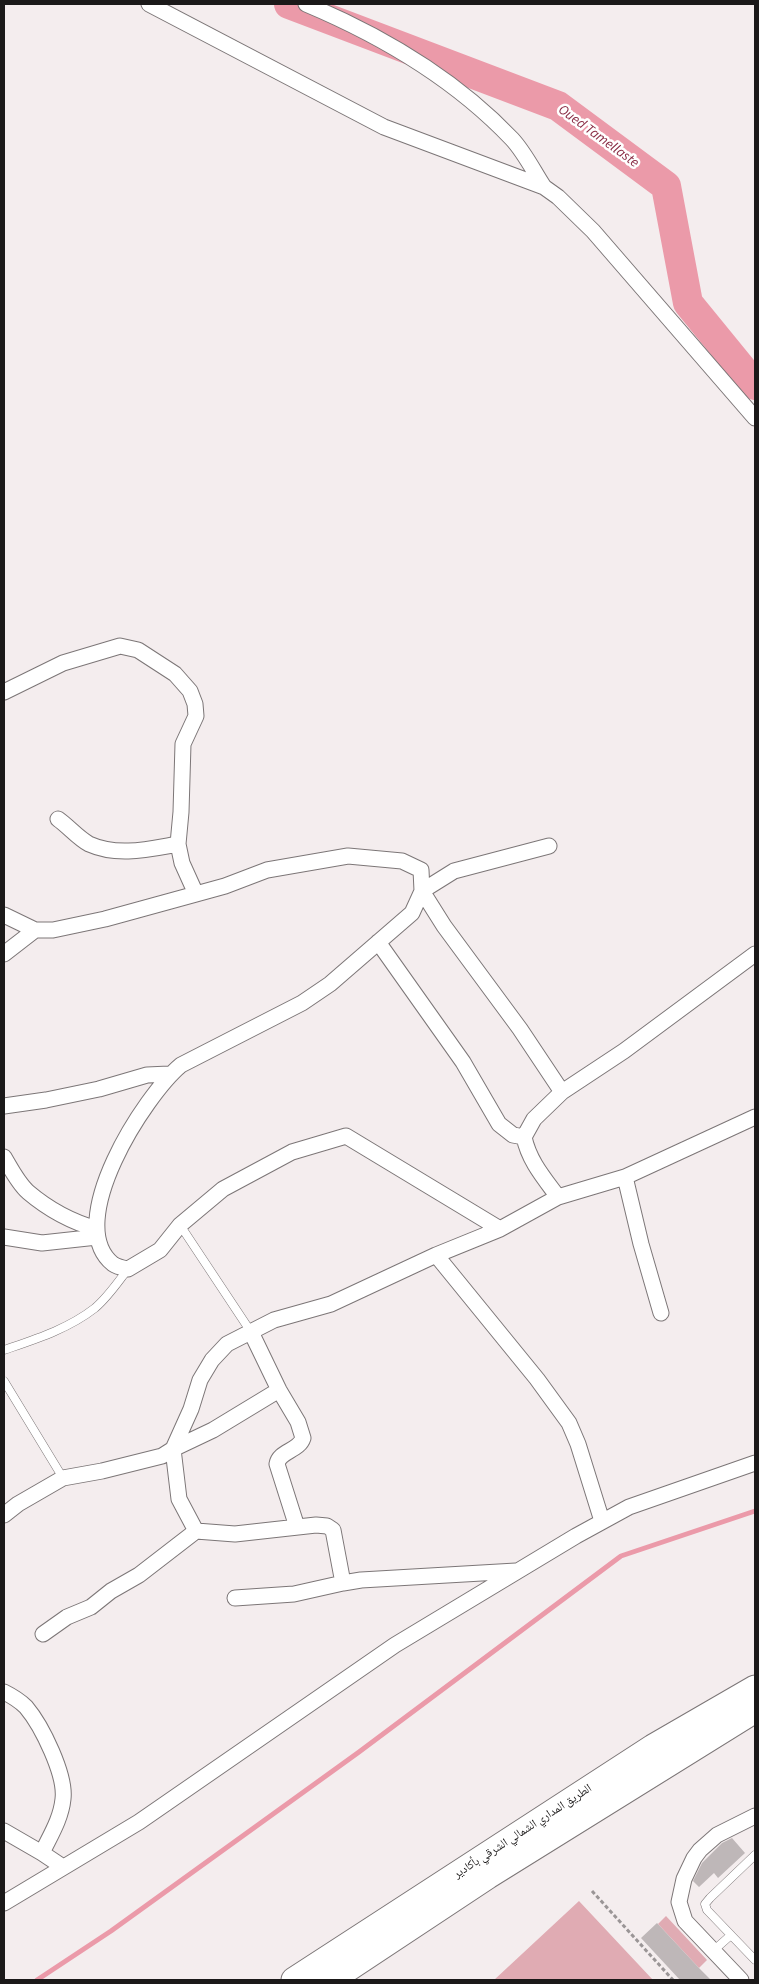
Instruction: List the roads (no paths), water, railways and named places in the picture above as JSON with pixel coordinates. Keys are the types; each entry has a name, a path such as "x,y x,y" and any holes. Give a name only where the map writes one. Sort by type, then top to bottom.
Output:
{"highway":[{"name":"الطريق المداري الشمالي الشرقي بأكادير","path":"294,1980 653,1747 755,1688"},
{"name":"الطريق المداري الشمالي الشرقي بأكادير","path":"331,1980 504,1866 755,1710"}],"street":[{"path":"149,4 384,126 544,187 558,197 593,231 755,418"},
{"path":"306,4 403,52 453,86 513,140 544,187"},
{"path":"4,692 63,663 120,646 138,650 175,674 190,691 195,704 196,716 183,744 178,844 182,864 196,894"},
{"path":"58,819 88,843 114,851 137,852 178,844"},
{"path":"422,892 454,871 549,846"},
{"path":"4,915 35,930 53,930 105,919 225,886 267,870 348,856 402,861 416,866 421,870 422,892 412,913 346,971 315,995 181,1064 169,1074 146,1106 116,1154 104,1188 97,1216 97,1233 104,1253 114,1265 128,1269 160,1250 180,1225 223,1189 292,1152 346,1136 500,1229"},
{"path":"422,892 444,926 520,1029 562,1092"},
{"path":"4,954 35,930"},
{"path":"378,942 463,1062 499,1124 513,1135 524,1138"},
{"path":"558,1197 532,1161 524,1138 534,1119 562,1092 624,1051 755,954"},
{"path":"4,1106 99,1089 147,1075 169,1074"},
{"path":"196,1531 178,1499 172,1449 190,1409 200,1380 212,1360 227,1344 274,1320 331,1304 436,1255 500,1229 558,1197 625,1176 755,1117"},
{"path":"4,1157 28,1192 64,1216 97,1233"},
{"path":"625,1176 641,1244 662,1314"},
{"path":"4,1237 42,1243 97,1233"},
{"path":"436,1255 537,1378 569,1423 578,1444 602,1522"},
{"path":"251,1332 279,1390 298,1422 303,1438 300,1445 277,1460 298,1527"},
{"path":"4,1515 18,1504 63,1478 102,1472 162,1456 172,1449 213,1430 279,1390"},
{"path":"4,1903 139,1822 395,1645 518,1571 629,1508 755,1463"},
{"path":"43,1634 67,1617 91,1607 111,1591 139,1575 196,1531 235,1534 316,1525 327,1526 333,1530 343,1583"},
{"path":"235,1598 294,1594 361,1580 518,1571"},
{"path":"4,1692 26,1707 54,1759 63,1782 63,1799 59,1819 42,1853"},
{"path":"742,1980 684,1921 679,1902 684,1879 694,1858 717,1835 755,1816"},
{"path":"4,1831 42,1853 63,1868"}],"lane":[{"path":"180,1225 251,1332"},
{"path":"4,1350 69,1325 95,1308 128,1269"},
{"path":"4,1381 63,1478"},
{"path":"755,1856 705,1904 707,1910 755,1960"},
{"path":"714,1951 731,1935"}],"waterway":[{"name":"Oued Tamellaste","path":"289,4 558,106 666,186 688,303 755,385"},
{"path":"37,1980 111,1931 359,1752 621,1556 755,1511"}]}
